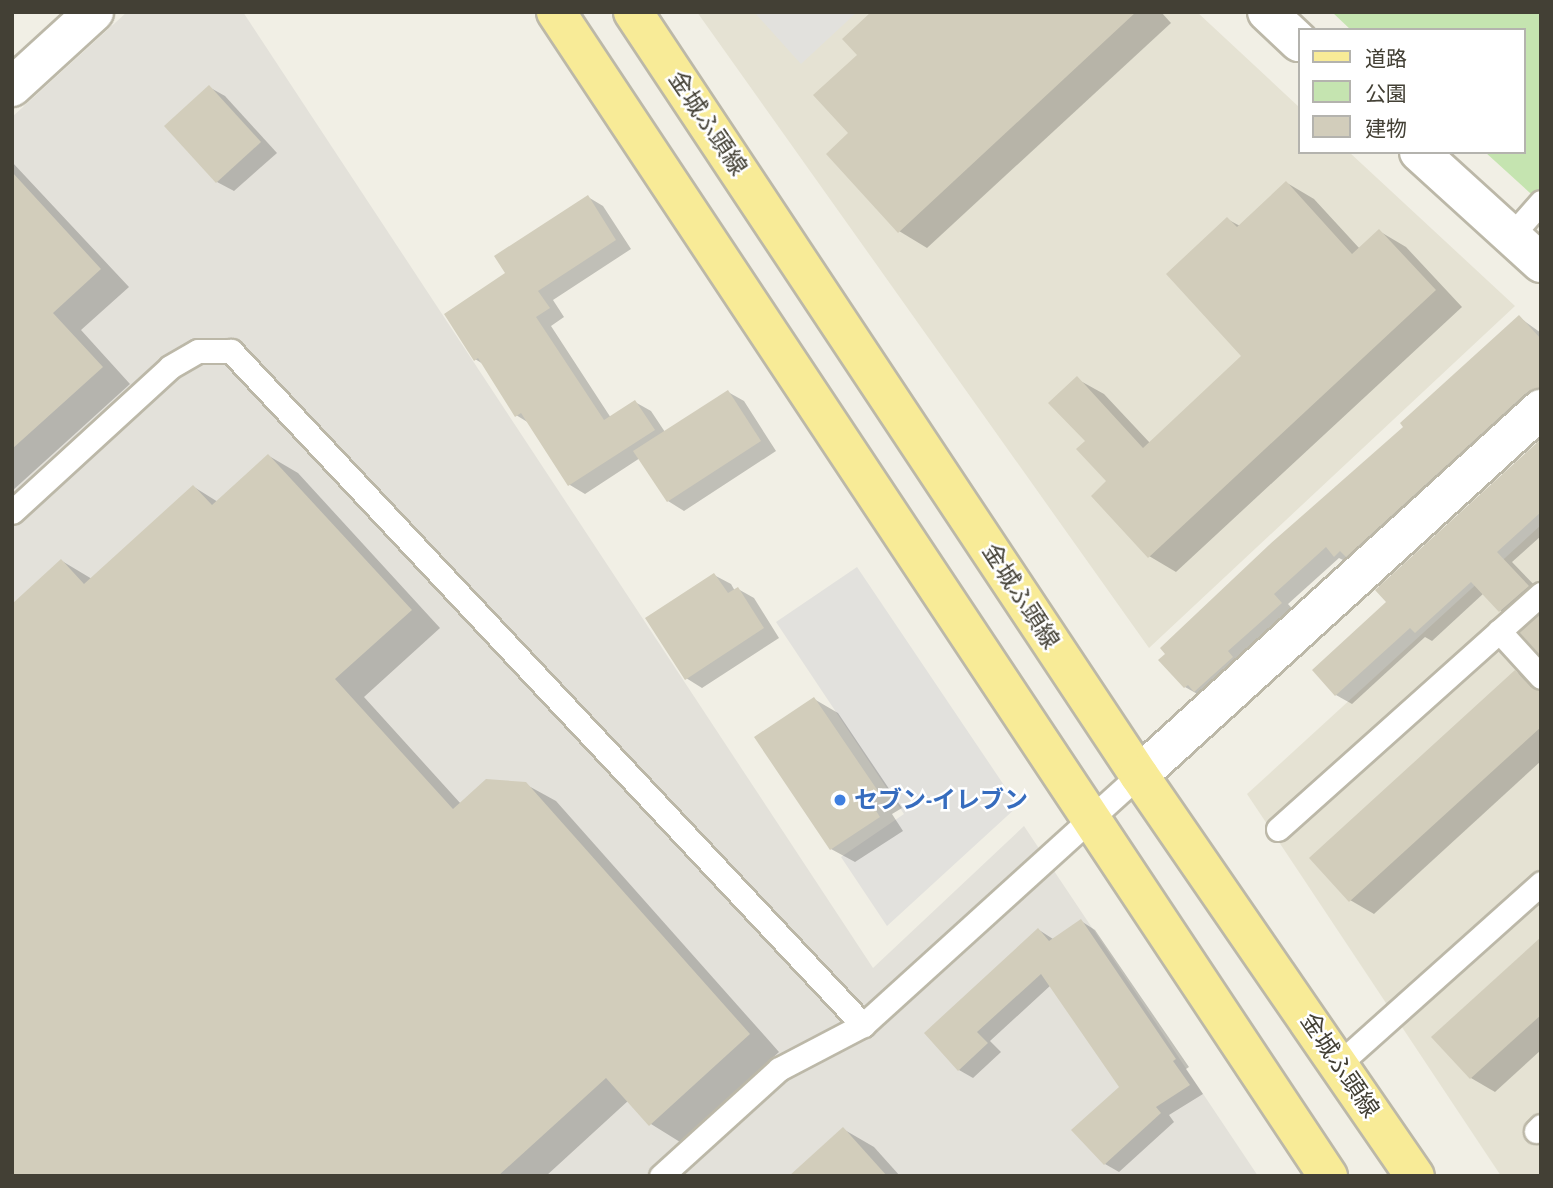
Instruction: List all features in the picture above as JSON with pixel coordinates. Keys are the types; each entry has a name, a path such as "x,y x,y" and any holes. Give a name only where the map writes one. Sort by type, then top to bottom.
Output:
{"main road":[{"path":"556,12 1328,1176"},
{"name":"金城ふ頭線","path":"633,12 1139,775 1340,1063 1415,1176"}],"street":[{"path":"12,87 94,12"},
{"path":"1267,12 1298,41"},
{"path":"1421,154 1541,263"},
{"path":"1139,775 1541,409"}],"lane":[{"path":"1511,236 1541,202"},
{"path":"12,512 170,367 198,351 230,351 863,1025"},
{"path":"1279,829 1541,594"},
{"path":"1499,631 1541,677"},
{"path":"662,1176 779,1069 863,1025 1139,775"},
{"path":"1340,1063 1541,883"}],"shaded area":[{"path":"127,12 243,12 873,968 1024,826 1258,1176 12,1176 12,117"},
{"path":"697,12 1197,12 1298,106 1298,154 1351,154 1515,306 1149,648"},
{"path":"754,12 857,12 801,64"},
{"path":"1541,525 1541,1176 1501,1176 1247,794"},
{"path":"857,567 1018,806 887,926 841,857 904,814 776,622"}],"green space":[{"path":"1332,12 1541,12 1541,203 1487,154 1525,154 1525,28 1349,28"}],"building":[{"path":"871,12 1136,12 898,233 826,154 848,133 813,95 857,55 842,39"},
{"path":"209,85 261,142 216,183 164,126"},
{"path":"12,172 101,269 53,313 103,367 12,449"},
{"path":"1286,181 1352,254 1379,229 1436,290 1148,558 1091,496 1106,481 1076,449 1085,441 1048,403 1077,376 1143,448 1241,356 1166,274 1227,217 1237,227"},
{"path":"588,195 616,240 538,291 550,308 536,317 604,420 635,400 655,430 568,486 521,413 515,417 478,358 474,361 444,314 505,273 494,256"},
{"path":"1519,315 1541,339 1541,388 1526,393 1346,557 1340,551 1334,557 1326,547 1274,594 1282,603 1228,651 1233,657 1194,692 1188,685 1184,688 1158,660 1165,654 1160,648 1269,545 1403,427 1400,423"},
{"path":"728,390 761,441 667,502 633,451"},
{"path":"1541,439 1541,512 1497,552 1529,586 1499,612 1471,582 1415,633 1410,628 1335,696 1312,670 1386,602 1375,590"},
{"path":"268,454 412,610 335,679 453,809 486,779 526,782 750,1034 649,1126 606,1078 498,1176 12,1176 12,604 61,559 84,584 193,485 212,505"},
{"path":"714,573 728,593 738,587 764,628 685,680 645,618"},
{"path":"1541,613 1541,656 1519,632"},
{"path":"1515,670 1531,687 1541,691 1541,727 1349,902 1309,858"},
{"path":"814,697 880,794 869,800 880,817 830,850 754,737"},
{"path":"1081,919 1176,1059 1173,1061 1190,1085 1156,1107 1161,1113 1104,1165 1071,1130 1119,1087 1041,974 977,1032 988,1043 958,1071 924,1033 1038,928 1049,941"},
{"path":"1541,937 1541,1015 1470,1079 1431,1037"},
{"path":"843,1127 887,1176 789,1176"}],"place":[{"name":"セブン-イレブン","path":"840,800"}]}
